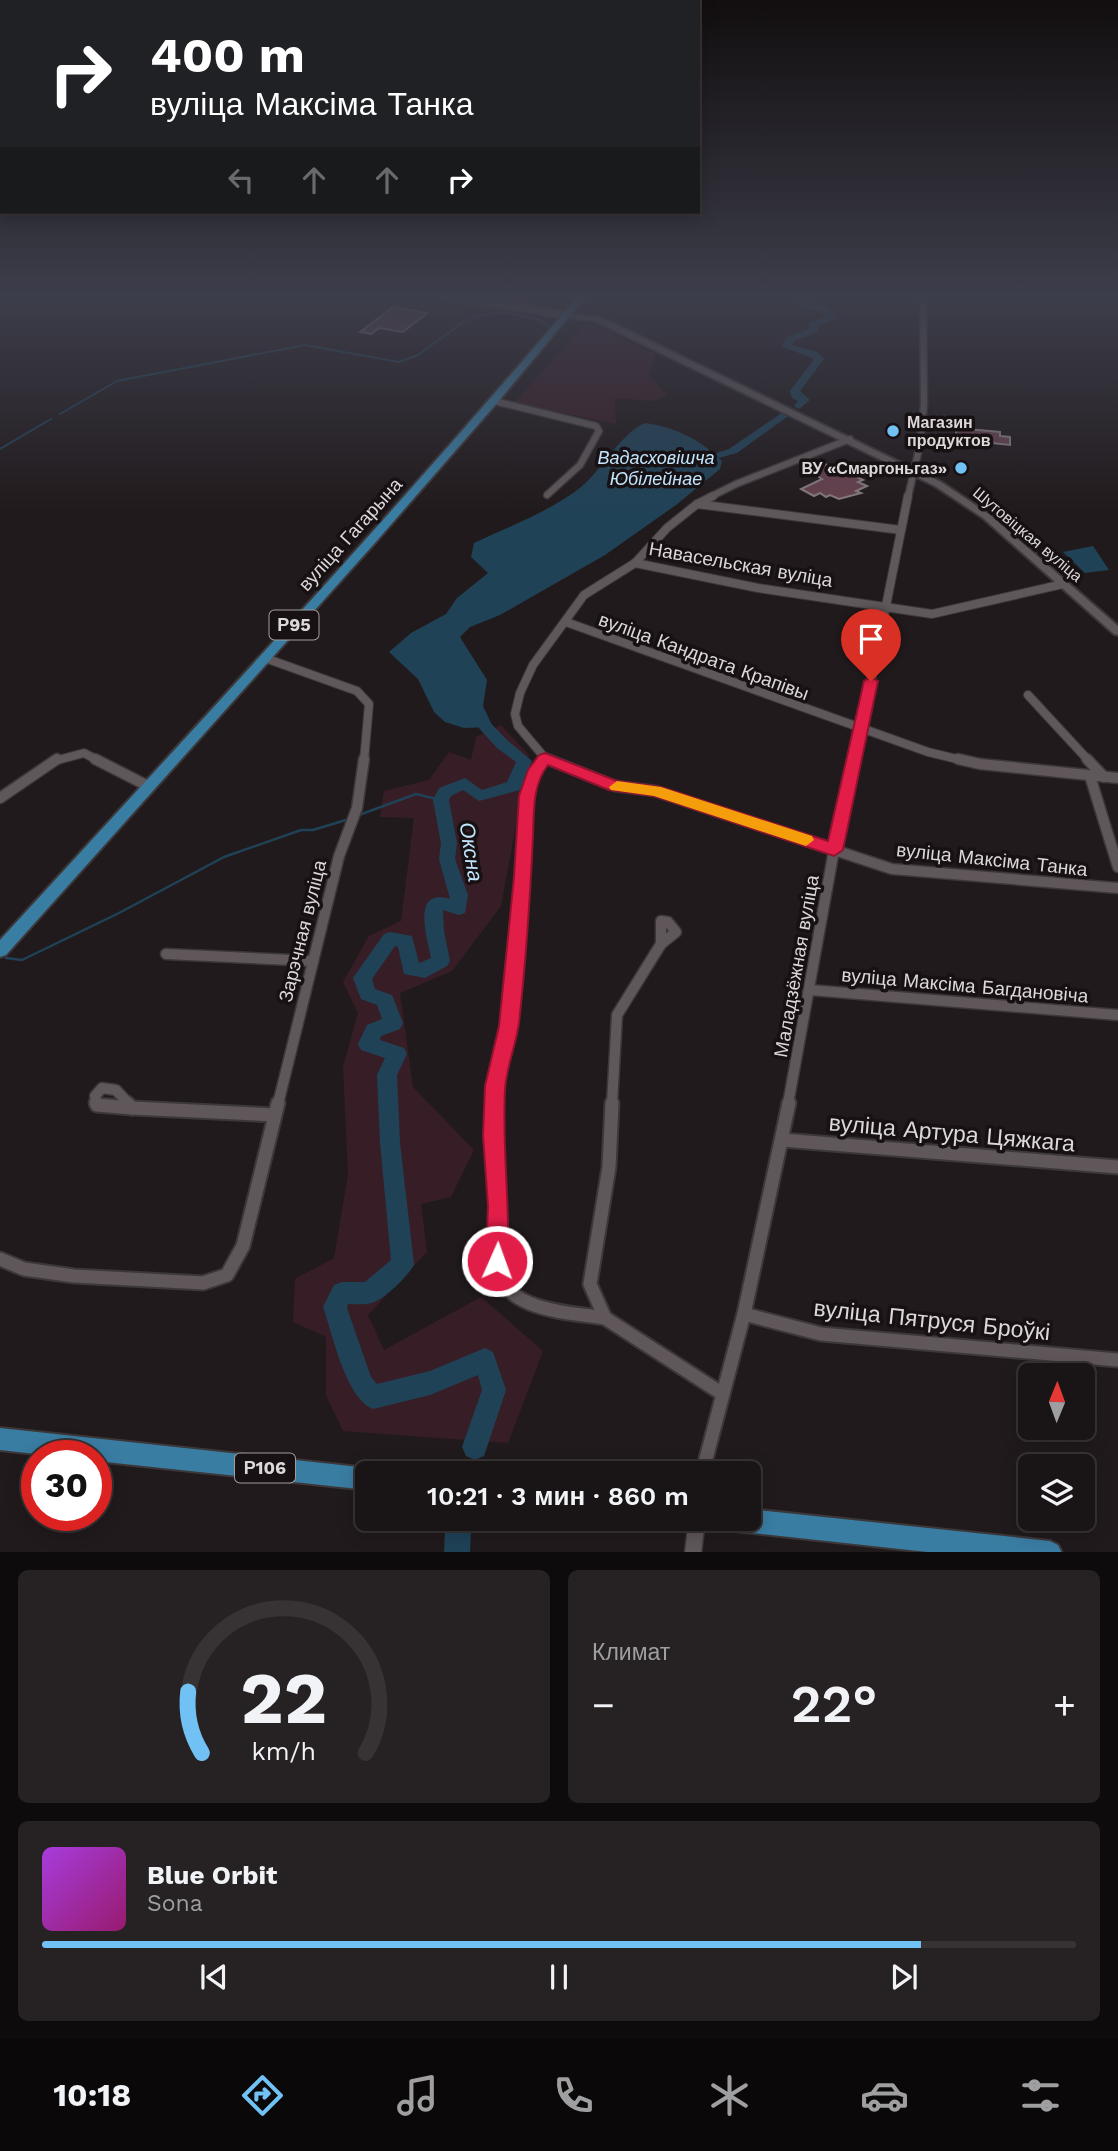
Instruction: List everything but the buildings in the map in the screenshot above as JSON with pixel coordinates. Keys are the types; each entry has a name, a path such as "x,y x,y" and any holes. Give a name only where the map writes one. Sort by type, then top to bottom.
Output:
{"main road":[{"name":"вуліца Гагарына","path":"0,951 265,658 522,367"},
{"name":"Шутовіцкая вуліца","path":"699,367 913,470 971,505 1118,632"},
{"name":"Р106","path":"0,1439 355,1478"},
{"path":"761,1522 1050,1552"}],"street":[{"name":"Маладзёжная вуліца","path":"705,1461 744,1314 782,1140 834,850 862,730 922,432 922,367"},
{"path":"494,401 596,426 598,431 580,465 547,495"},
{"path":"635,563 667,528 697,504 736,484 850,439"},
{"path":"697,504 901,530"},
{"name":"Навасельская вуліца","path":"545,758 518,726 515,714 520,693 533,665 584,595 635,563 758,588 932,614 1063,584"},
{"name":"вуліца Кандрата Крапівы","path":"566,622 862,730 953,759 1118,778"},
{"name":"Зарэчная вуліца","path":"0,1259 24,1269 74,1276 203,1283 227,1275 243,1246 339,856 357,808 369,725 367,700 357,691 265,658"},
{"path":"1028,695 1104,777"},
{"path":"0,798 56,760 75,752 84,753 148,786"},
{"path":"545,758 536,770 527,796 523,877 509,1026 495,1086 493,1136 499,1206 497,1261 500,1281 508,1291 524,1301 550,1309 605,1318 721,1393"},
{"name":"вуліца Максіма Танка","path":"545,758 614,786 655,791 892,869 1118,888"},
{"path":"1090,776 1118,867"},
{"path":"605,1318 590,1284 609,1167 617,1015 662,944"},
{"path":"166,954 313,961"},
{"name":"вуліца Максіма Багдановіча","path":"810,990 1118,1015"},
{"path":"132,1108 274,1115"},
{"name":"вуліца Артура Цяжкага","path":"782,1140 1118,1167"},
{"name":"вуліца Пятруся Броўкі","path":"744,1314 821,1334 1118,1360"},
{"path":"692,1552 695,1531"}],"shaded area":[{"path":"546,367 651,367 649,375 667,395 654,401 615,398 616,424 514,403"},
{"path":"501,725 529,755 501,906 452,971 400,993 413,1087 474,1150 451,1197 421,1204 427,1252 368,1315 384,1350 481,1297 543,1351 508,1443 343,1431 326,1395 326,1337 293,1322 295,1279 334,1258 348,1174 343,1067 358,1013 343,982 369,936 401,921 414,818 380,817 384,791 429,780 449,752 471,760 476,737"}],"water":[{"name":"Вадасховішча Юбілейнае","path":"646,423 677,431 696,441 722,461 720,469 676,505 605,555 500,615 470,627 460,637 487,680 483,706 491,723 490,727 464,728 445,722 434,712 418,679 389,652 411,633 446,614 457,598 488,573 471,557 474,543 569,496 588,480 629,434"},
{"path":"1093,546 1109,570 1085,573 1063,552"}],"waterway":[{"path":"60,414 117,381 188,367"},
{"name":"Оксна","path":"799,406 805,400 796,396 795,391 813,367"},
{"name":"Оксна","path":"697,461 733,451 783,415"},
{"path":"0,449 51,419"},
{"name":"Оксна","path":"473,713 502,744 524,761 514,786 479,796 465,783 445,792 441,800 449,843 447,859 459,895 459,908 440,902 434,905 435,931 441,961 425,971 411,969 406,941 390,939 362,978 368,994 385,1000 393,1023 374,1031 368,1044 397,1054 387,1075 390,1143 403,1264 369,1293 342,1293 335,1307 362,1385 373,1397 430,1383 485,1360 494,1390 475,1447"},
{"path":"359,815 416,794 441,800"},
{"path":"6,958 22,960 119,913 224,857 301,830 313,830 349,819"},
{"name":"Оксна","path":"457,1552 458,1531"}],"slow traffic":[{"path":"617,787 639,787 655,791 806,840"}],"place":[{"name":"Магазин продуктов","path":"893,431"},
{"name":"ВУ «Смаргоньгаз»","path":"961,468"}],"route":[{"path":"497,1261 499,1206 493,1136 495,1086 509,1026 523,877 527,796 536,770 545,758 614,786 655,791 834,850 871,681"}]}
